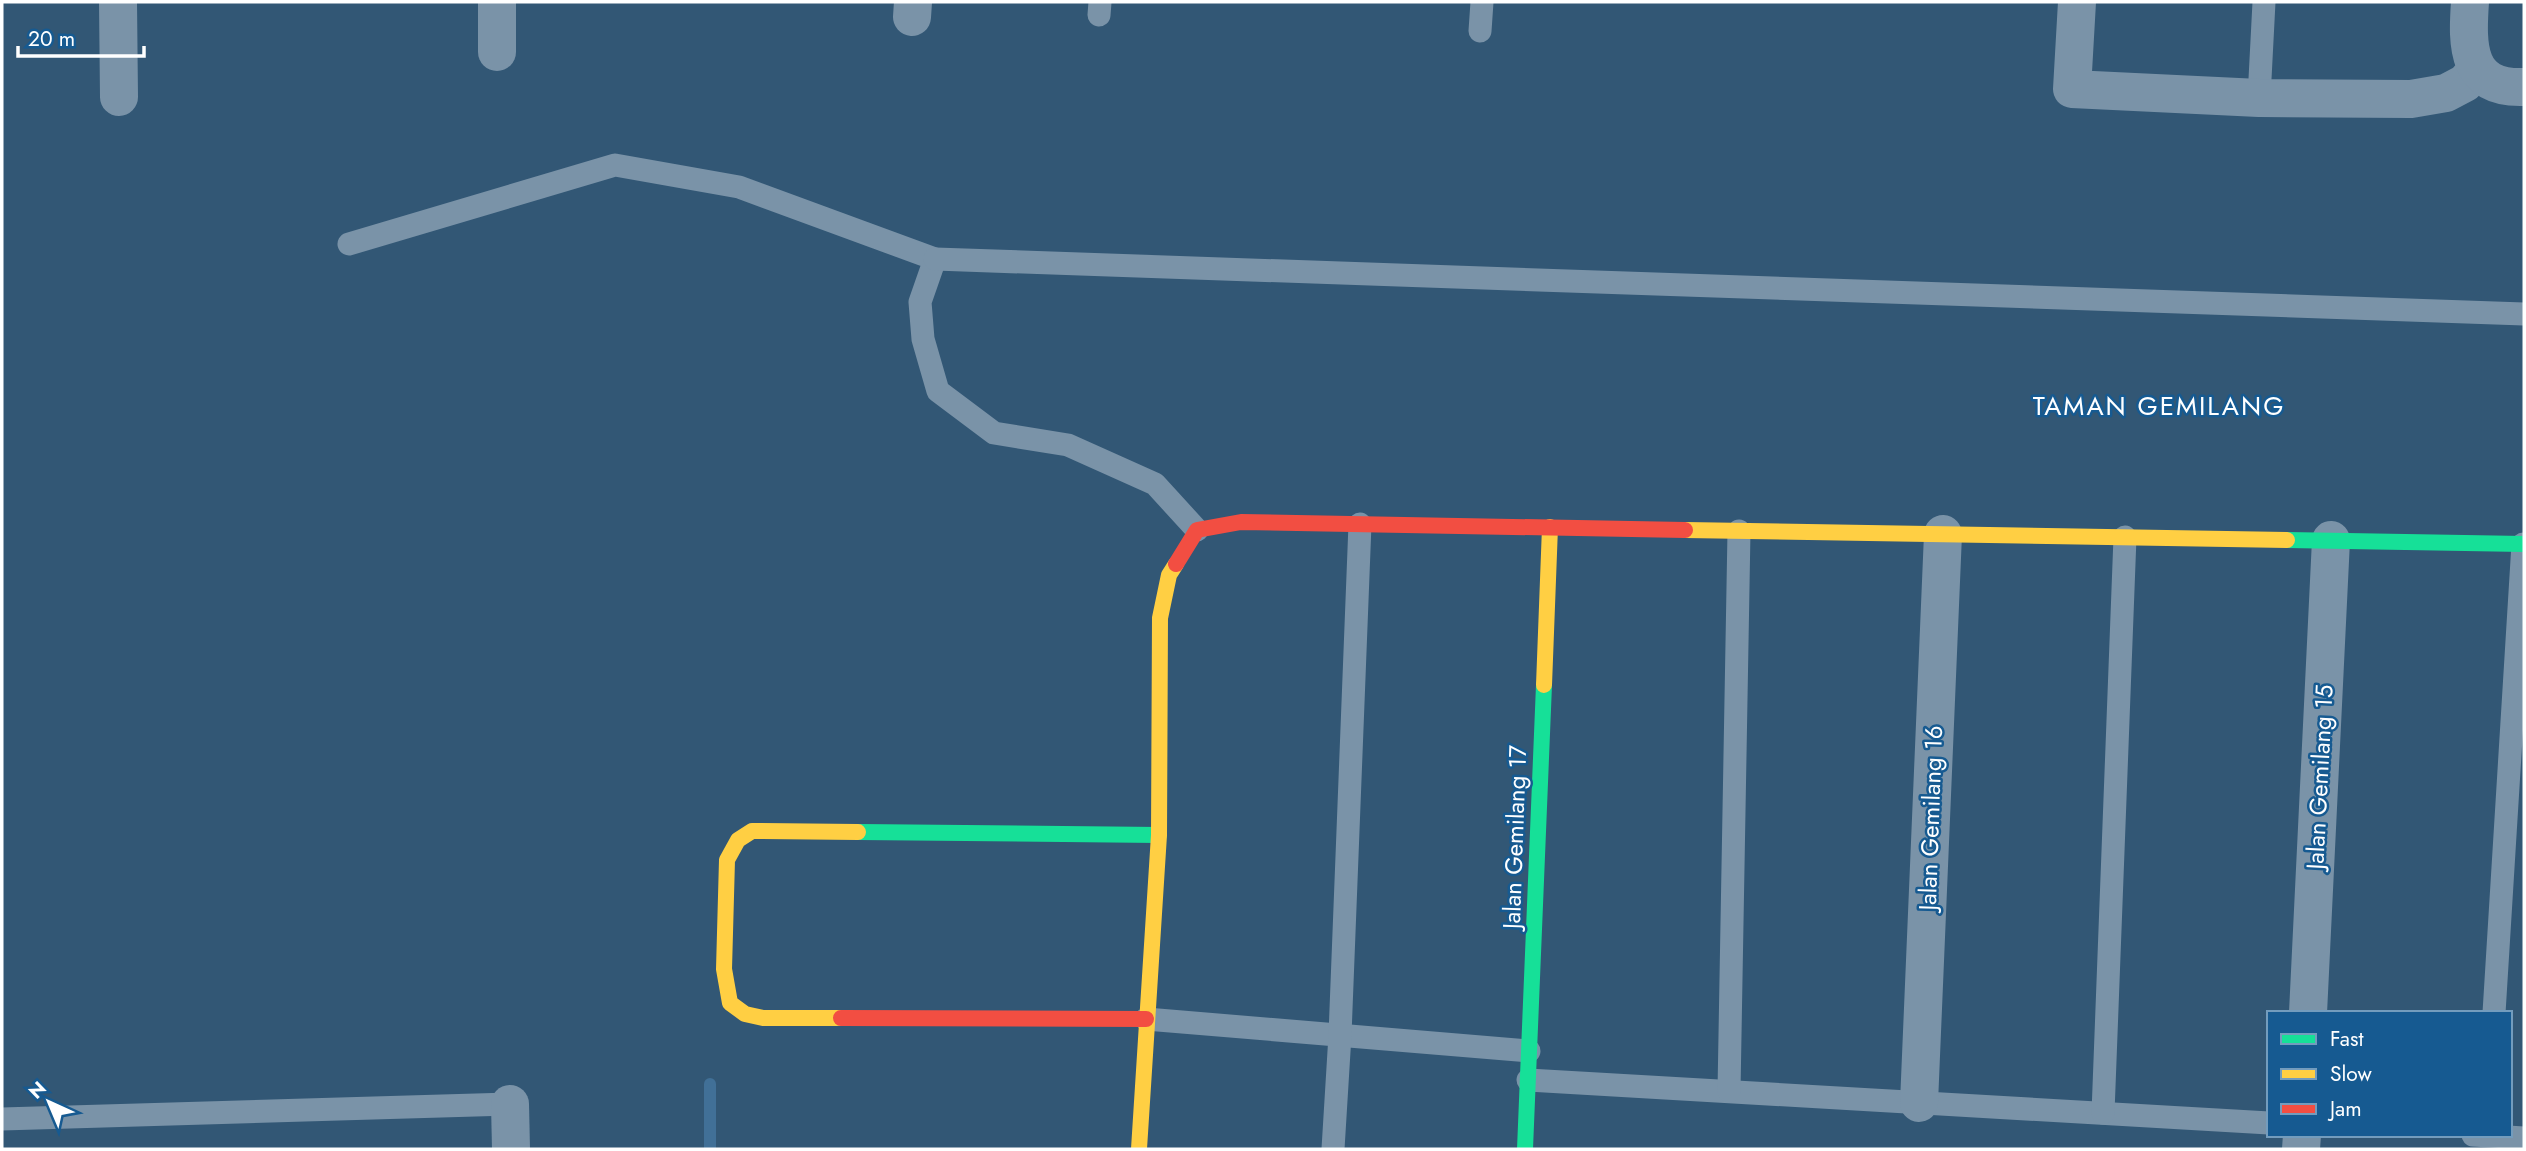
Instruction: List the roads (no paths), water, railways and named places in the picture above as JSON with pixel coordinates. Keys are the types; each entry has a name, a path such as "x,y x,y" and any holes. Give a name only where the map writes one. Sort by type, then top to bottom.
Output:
{"street":[{"path":"118,2 119,97"},
{"path":"497,2 497,52"},
{"path":"2077,2 2072,89 2259,98 2411,99 2446,93 2465,83 2477,69"},
{"path":"2470,2 2469,50 2477,69 2490,80 2507,88 2524,88"},
{"path":"1139,1149 1158,835 1160,618 1169,575 1197,530 1241,522 2524,544"},
{"name":"Jalan Gemilang 17","path":"1525,1149 1550,527"},
{"name":"Jalan Gemilang 16","path":"1919,1103 1943,534"},
{"name":"Jalan Gemilang 15","path":"2308,1011 2332,541"},
{"path":"1146,1019 763,1018 745,1014 730,1003 724,969 727,860 738,840 752,831 1158,835"},
{"path":"510,1104 511,1149"}],"lane":[{"path":"1480,31 1482,2"},
{"path":"2259,98 2264,2"},
{"path":"349,244 615,165 739,187 935,259 2524,314"},
{"path":"935,259 920,302 923,339 938,391 994,433 1068,445 1155,484 1197,530"},
{"path":"1333,1149 1360,524"},
{"path":"1729,1091 1739,531"},
{"path":"2103,1113 2125,537"},
{"path":"2494,1011 2524,544"},
{"path":"1146,1019 1529,1051"},
{"path":"1528,1080 2267,1123"},
{"path":"2,1119 510,1104"},
{"path":"2505,1137 2524,1138"}],"waterway":[{"path":"710,1084 710,1149"}],"district":[{"name":"TAMAN GEMILANG","path":"2159,406"}]}
